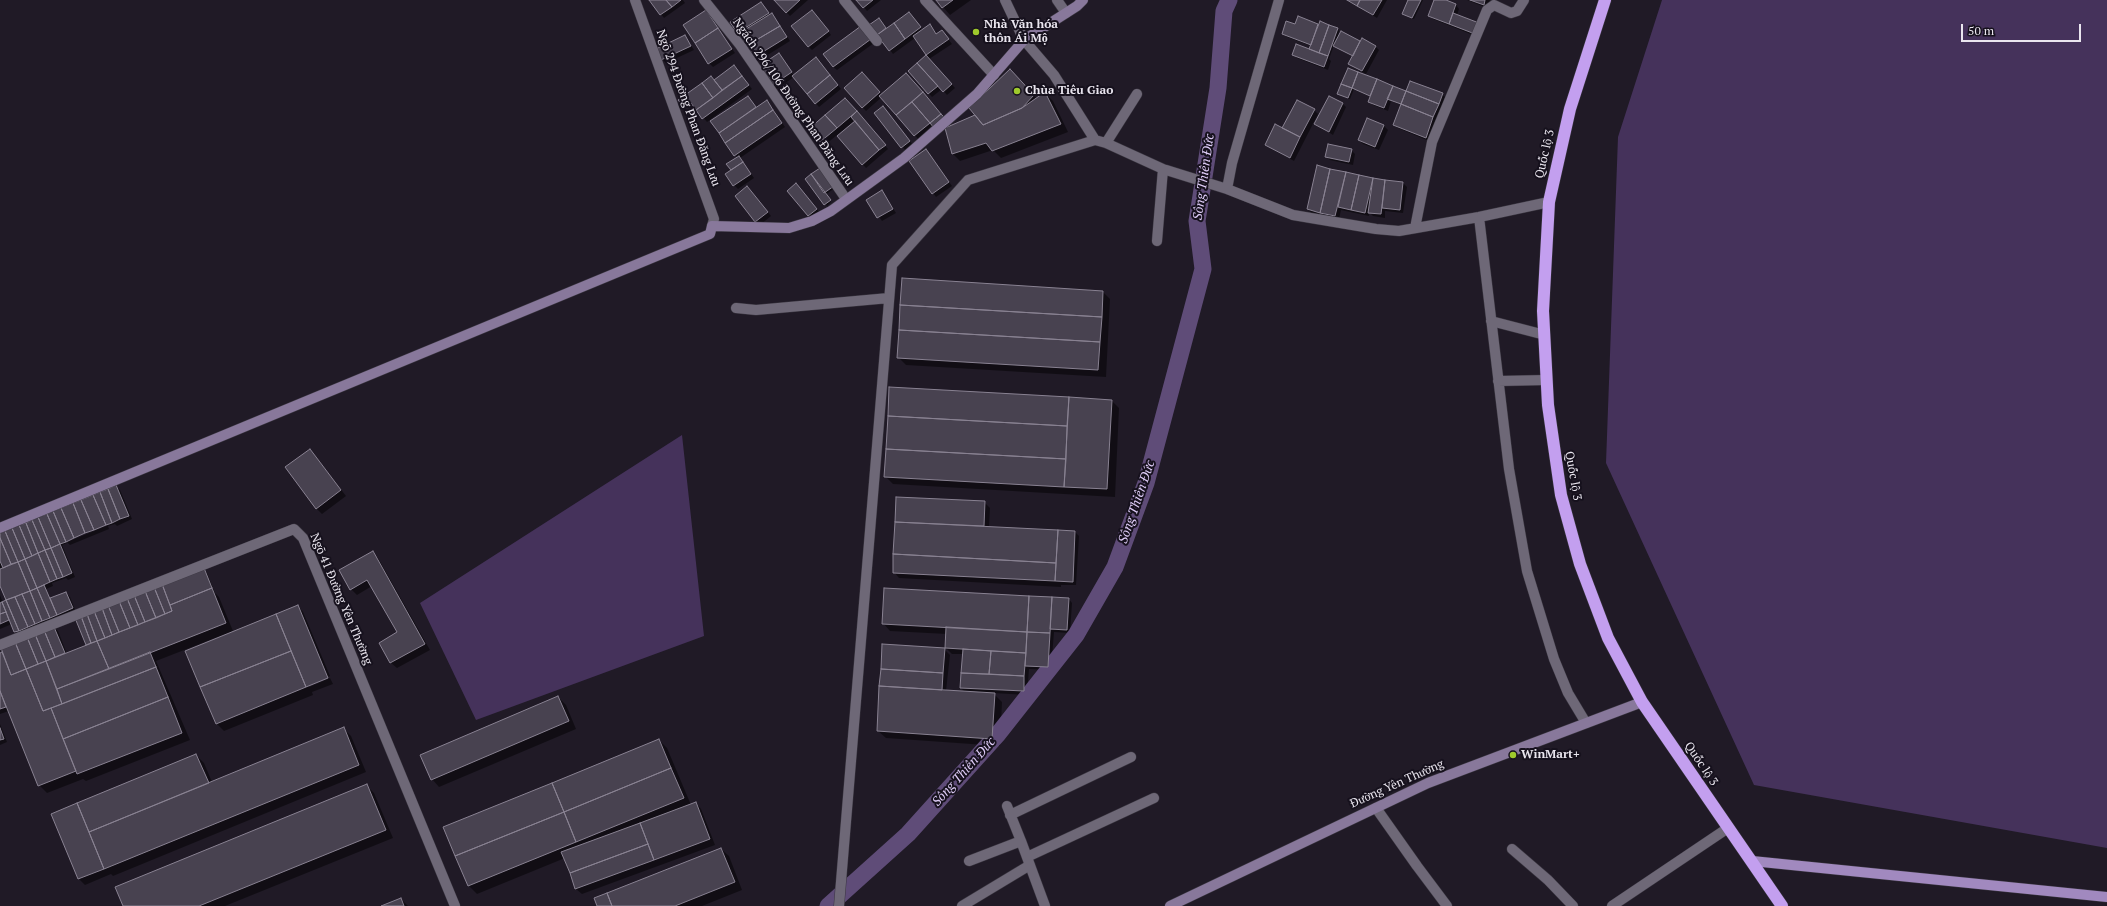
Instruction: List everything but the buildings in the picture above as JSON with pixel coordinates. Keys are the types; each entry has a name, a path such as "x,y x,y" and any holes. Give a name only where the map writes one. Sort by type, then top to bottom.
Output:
{"highway":[{"name":"Quốc lộ 3","path":"1605,0 1570,109 1549,202 1543,311 1548,405 1560,495 1580,564 1608,638 1642,702 1782,906"}],"main road":[{"path":"1752,861 2107,897"}],"street":[{"name":"Ngõ 294 Đường Phan Đăng Lưu","path":"635,0 714,219 712,226"},
{"name":"Ngách 296/106 Đường Phan Đăng Lưu","path":"704,0 740,45 846,199"},
{"path":"844,0 877,41"},
{"path":"925,0 994,75"},
{"path":"1005,0 1024,40 1054,74 1095,140"},
{"path":"1057,0 1066,13"},
{"path":"0,528 710,234 712,226 789,228 812,221 904,158 977,94 1024,40 1066,13 1083,0"},
{"path":"1226,189 1232,163 1279,0"},
{"path":"1415,228 1432,142 1487,10 1494,5 1511,13 1517,11 1524,0"},
{"path":"1106,143 1137,94"},
{"path":"839,906 892,265 968,180 1095,140 1106,143 1166,170 1226,189 1293,214 1376,229 1399,231 1480,217 1549,202"},
{"path":"1157,241 1166,170"},
{"path":"1480,217 1509,469 1527,571 1554,659 1568,693 1586,723"},
{"path":"736,308 756,310 889,298"},
{"path":"1491,321 1545,335"},
{"path":"1498,381 1547,380"},
{"name":"Ngõ 41 Đường Yên Thường","path":"0,645 294,529 303,538 455,906"},
{"name":"Đường Yên Thường","path":"1170,906 1428,783 1642,702"},
{"path":"1045,906 1009,811 1131,758"},
{"path":"962,906 1028,861 1154,798"},
{"path":"1376,808 1447,906"},
{"path":"1612,906 1728,828"},
{"path":"969,861 1021,841"},
{"path":"1512,849 1548,880 1573,906"}],"shaded area":[{"path":"1662,0 2107,0 2107,848 1754,785 1606,463 1618,137"},
{"path":"682,435 704,636 476,720 420,603"}],"waterway":[{"name":"Sông Thiên Đức","path":"828,906 908,834 998,734 1076,635 1115,567 1146,483 1203,269 1197,221 1218,88 1224,11 1229,0"}],"place":[{"name":"Nhà Văn hóa thôn Ái Mộ","path":"976,32"},
{"name":"Chùa Tiêu Giao","path":"1017,91"},
{"name":"WinMart+","path":"1513,755"}]}
